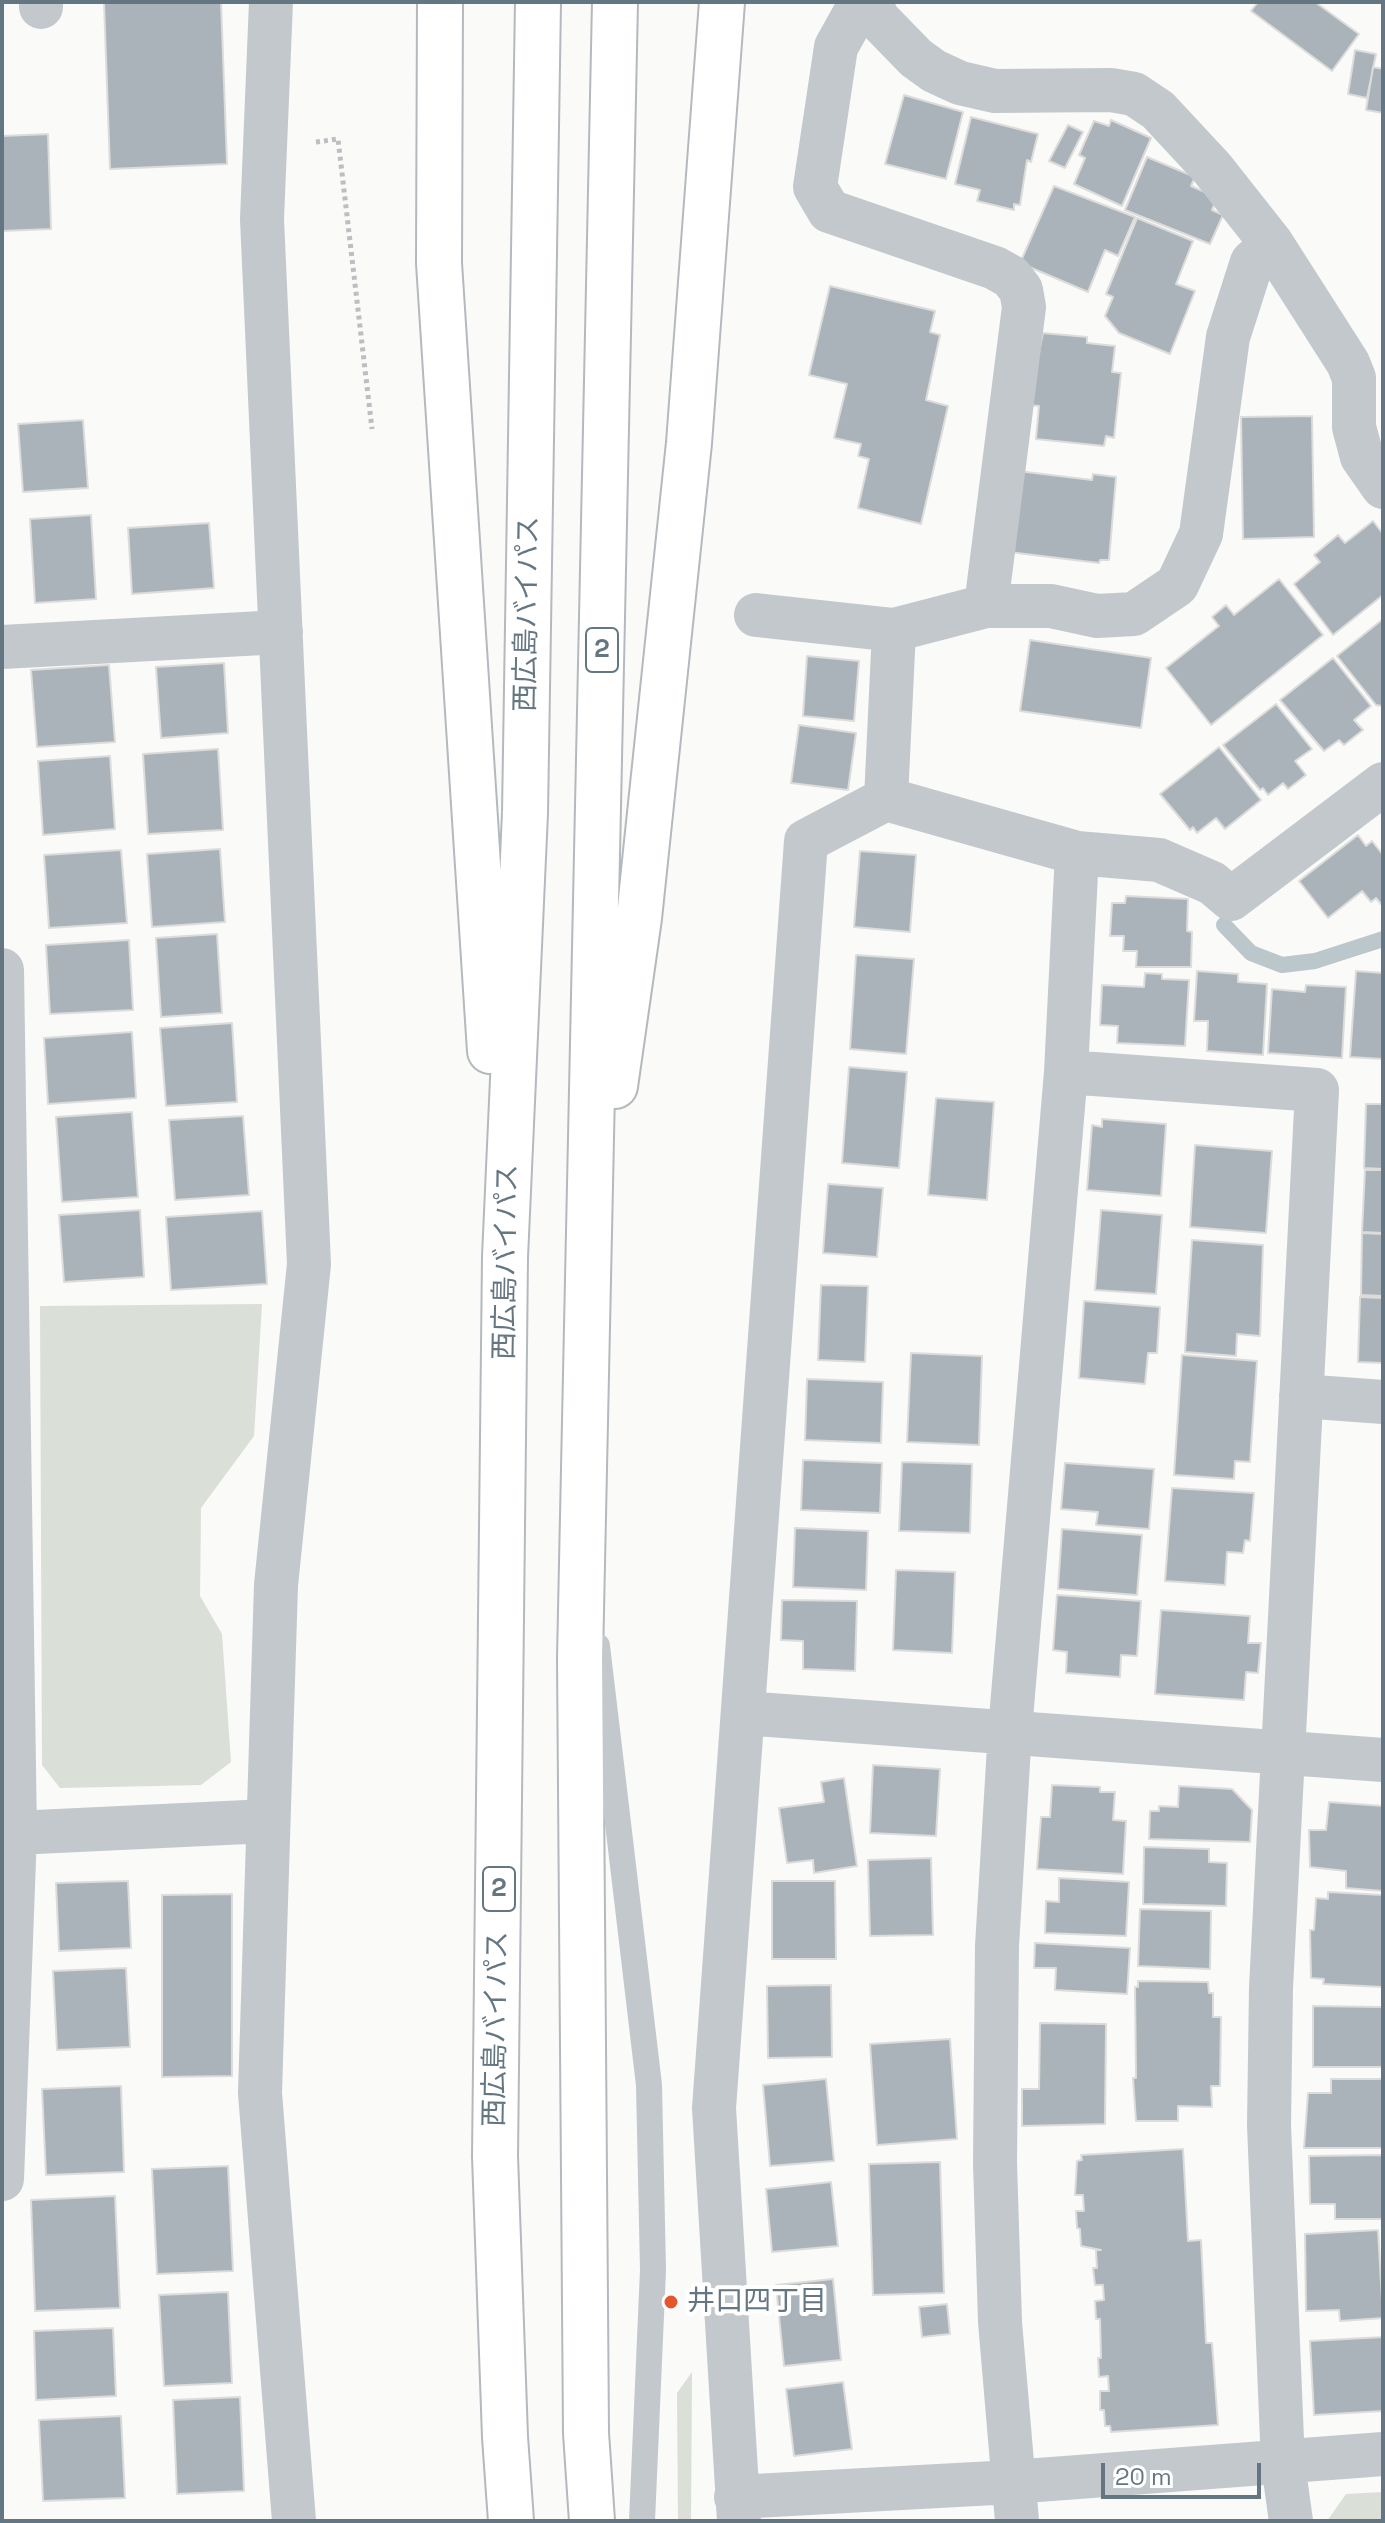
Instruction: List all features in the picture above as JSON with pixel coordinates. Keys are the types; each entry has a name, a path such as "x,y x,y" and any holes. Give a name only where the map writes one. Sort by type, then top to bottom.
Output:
{"highway":[{"path":"440,2 439,263 505,1257"},
{"name":"西広島バイパス","path":"511,2521 495,2156 505,1257 525,813 538,2"},
{"name":"2","path":"592,2521 586,2433 582,1555 615,2"},
{"path":"586,1298 639,918 687,459 722,2"}],"street":[{"path":"271,2 262,219 309,1264 276,1585 260,2093 294,2521"},
{"path":"861,2 836,47 815,187 829,211 995,268 1011,277 1021,290 1024,307 986,606"},
{"path":"870,2 878,19 916,58 960,83 995,91 1083,89 1134,94 1158,110 1212,168 1272,244 1348,363 1354,378 1354,427 1362,457 1383,487"},
{"path":"756,615 894,630 986,606 1051,606 1097,616 1134,614 1177,585 1201,534 1228,337 1252,262 1272,244"},
{"path":"886,799 894,630"},
{"path":"2,647 281,632"},
{"path":"1383,784 1231,899 1212,883 1159,860 1077,853 886,799 806,841 714,2108 738,2509 1014,2502 1283,2464 1383,2454"},
{"path":"1014,2502 995,2163 997,1946 1010,1730 1066,1072 1077,853"},
{"path":"2,970 4,1298 15,1833 2,2179"},
{"path":"1066,1072 1317,1090 1283,1751 1269,2125 1283,2464 1291,2521"},
{"path":"1301,1396 1383,1402"},
{"path":"743,1713 1010,1730 1383,1760"},
{"path":"15,1833 268,1821"}],"lane":[{"path":"582,1555 604,1691 649,2085 653,2270 642,2521"}],"path":[{"path":"316,142 338,139 372,429"}],"shaded area":[{"path":"262,1304 254,1436 201,1508 200,1596 222,1634 231,1762 201,1785 60,1788 42,1765 40,1306"},
{"path":"692,2372 691,2521 678,2521 677,2393"},
{"path":"1383,2492 1383,2521 1327,2521 1346,2494"}],"building":[{"path":"104,2 221,2 227,164 110,169"},
{"path":"1258,2 1315,2 1359,34 1332,71 1251,11"},
{"path":"1355,50 1376,54 1367,98 1348,94"},
{"path":"1373,67 1383,69 1383,113 1366,110"},
{"path":"904,95 963,112 946,179 885,164"},
{"path":"971,117 1038,134 1031,162 1027,160 1020,205 1014,204 1014,210 977,201 980,190 955,184"},
{"path":"1111,120 1151,138 1122,206 1074,184 1085,158 1079,155 1094,121 1109,126"},
{"path":"1068,125 1083,132 1065,168 1049,161"},
{"path":"48,134 51,229 2,231 2,136"},
{"path":"1147,157 1195,177 1191,186 1207,193 1215,203 1212,210 1223,215 1210,244 1125,210"},
{"path":"1054,186 1135,217 1118,256 1105,250 1088,292 1020,263"},
{"path":"1137,218 1193,241 1176,284 1195,291 1170,354 1119,333 1105,316 1113,297 1106,294"},
{"path":"830,286 935,311 930,332 940,335 926,400 948,406 921,524 858,508 869,459 858,456 861,444 834,438 847,384 809,375"},
{"path":"1043,333 1087,337 1087,343 1115,346 1112,372 1121,373 1114,438 1106,436 1104,446 1036,439 1039,406 1028,405"},
{"path":"1312,416 1314,537 1243,539 1241,417"},
{"path":"83,420 88,488 23,492 18,424"},
{"path":"1018,471 1092,480 1093,474 1116,477 1109,560 1100,560 1099,563 1009,552"},
{"path":"91,515 96,599 35,603 30,519"},
{"path":"1373,521 1383,534 1383,595 1333,635 1294,584 1320,562 1314,555 1338,535 1345,543"},
{"path":"209,523 214,588 132,594 128,528"},
{"path":"1279,579 1323,635 1211,725 1166,668 1219,626 1212,617 1226,605 1234,615"},
{"path":"1383,619 1382,706 1376,705 1337,656"},
{"path":"1030,640 1151,658 1141,728 1020,711"},
{"path":"807,656 859,661 854,721 803,716"},
{"path":"1333,658 1371,706 1354,720 1363,730 1344,745 1339,740 1324,751 1280,700"},
{"path":"224,663 228,733 161,738 156,667"},
{"path":"109,665 115,742 37,747 31,670"},
{"path":"1276,704 1312,749 1295,761 1306,775 1288,789 1283,783 1268,795 1263,788 1260,790 1223,745"},
{"path":"799,725 856,733 848,790 791,783"},
{"path":"1219,747 1261,800 1225,829 1216,818 1197,833 1193,827 1190,830 1160,794"},
{"path":"218,749 223,830 148,834 143,754"},
{"path":"110,756 115,829 43,835 38,761"},
{"path":"1358,835 1366,846 1372,841 1383,855 1383,902 1381,904 1376,898 1371,902 1362,891 1328,918 1299,881"},
{"path":"220,849 225,922 152,927 147,854"},
{"path":"121,850 127,923 49,928 44,855"},
{"path":"860,851 916,855 910,932 854,927"},
{"path":"1126,896 1188,899 1187,931 1192,932 1191,967 1136,967 1137,951 1123,951 1124,936 1110,936 1112,903 1125,903"},
{"path":"217,934 222,1013 161,1017 156,938"},
{"path":"129,940 133,1010 50,1014 46,945"},
{"path":"856,955 914,959 906,1054 850,1049"},
{"path":"1197,971 1238,974 1238,982 1267,984 1263,1055 1207,1051 1208,1021 1194,1021"},
{"path":"1356,971 1383,973 1383,1059 1350,1057"},
{"path":"1145,973 1162,974 1162,979 1189,980 1185,1046 1117,1043 1118,1026 1100,1025 1102,985 1144,987"},
{"path":"1306,985 1346,987 1342,1058 1268,1053 1272,989 1305,992"},
{"path":"232,1023 237,1102 166,1106 160,1028"},
{"path":"132,1032 136,1098 48,1104 44,1038"},
{"path":"849,1067 907,1072 899,1168 842,1163"},
{"path":"936,1098 994,1102 987,1200 928,1195"},
{"path":"1366,1104 1383,1104 1383,1169 1364,1168"},
{"path":"132,1112 138,1197 62,1202 56,1117"},
{"path":"243,1116 249,1195 175,1200 169,1120"},
{"path":"1102,1119 1166,1124 1161,1196 1087,1190 1092,1125 1102,1127"},
{"path":"1195,1145 1272,1151 1266,1233 1190,1227"},
{"path":"1365,1170 1383,1170 1383,1233 1362,1232"},
{"path":"828,1184 883,1188 877,1257 823,1253"},
{"path":"140,1210 144,1277 64,1282 59,1215"},
{"path":"1101,1210 1162,1215 1156,1294 1095,1290"},
{"path":"262,1211 267,1284 171,1290 166,1217"},
{"path":"1362,1233 1383,1234 1383,1296 1361,1295"},
{"path":"1192,1240 1263,1245 1260,1336 1237,1334 1236,1356 1185,1352"},
{"path":"821,1285 868,1286 865,1362 818,1360"},
{"path":"1360,1297 1383,1298 1383,1363 1358,1362"},
{"path":"1084,1301 1160,1307 1157,1353 1148,1353 1145,1384 1079,1378"},
{"path":"911,1353 982,1356 979,1445 907,1442"},
{"path":"1182,1355 1257,1361 1250,1462 1235,1461 1234,1479 1174,1475"},
{"path":"807,1379 883,1382 881,1443 805,1440"},
{"path":"803,1460 882,1463 880,1513 801,1510"},
{"path":"902,1462 972,1464 970,1533 899,1531"},
{"path":"1065,1463 1154,1469 1149,1529 1096,1525 1098,1512 1061,1509"},
{"path":"1172,1488 1254,1493 1250,1541 1245,1540 1243,1553 1227,1552 1225,1585 1165,1581"},
{"path":"795,1528 868,1531 866,1590 793,1587"},
{"path":"1062,1529 1142,1535 1137,1595 1058,1589"},
{"path":"896,1570 955,1572 952,1653 893,1650"},
{"path":"1057,1595 1141,1601 1137,1656 1121,1655 1120,1677 1066,1673 1067,1652 1053,1650"},
{"path":"782,1600 857,1601 855,1671 803,1669 803,1641 781,1640"},
{"path":"1161,1610 1250,1616 1248,1643 1261,1643 1258,1673 1246,1672 1244,1700 1155,1694"},
{"path":"873,1765 940,1769 936,1836 870,1833"},
{"path":"844,1778 857,1866 814,1873 813,1860 787,1863 779,1808 824,1802 821,1782"},
{"path":"1052,1785 1100,1787 1100,1792 1115,1792 1113,1820 1126,1821 1123,1874 1037,1869 1041,1817 1050,1817"},
{"path":"1179,1786 1232,1789 1252,1810 1250,1842 1149,1839 1150,1811 1159,1811 1159,1806 1178,1807"},
{"path":"1329,1802 1383,1806 1383,1891 1346,1888 1346,1871 1310,1867 1309,1830 1326,1830"},
{"path":"1144,1847 1209,1849 1209,1862 1227,1863 1226,1906 1143,1904"},
{"path":"931,1858 933,1935 870,1936 868,1860"},
{"path":"1059,1878 1129,1882 1126,1936 1045,1933 1046,1901 1059,1902"},
{"path":"128,1881 131,1948 59,1951 56,1883"},
{"path":"772,1881 835,1881 836,1959 772,1959"},
{"path":"1328,1892 1383,1895 1383,1987 1323,1984 1324,1979 1311,1978 1310,1930 1314,1930 1316,1898 1328,1899"},
{"path":"232,1894 232,2076 162,2077 162,1895"},
{"path":"1140,1909 1211,1911 1210,1969 1138,1966"},
{"path":"1035,1943 1130,1948 1127,1994 1055,1990 1056,1968 1034,1968"},
{"path":"126,1968 130,2047 57,2050 53,1971"},
{"path":"1138,1981 1208,1982 1209,1993 1213,1993 1213,2017 1221,2017 1220,2086 1211,2086 1212,2107 1178,2106 1178,2121 1136,2121 1133,2078 1136,2078 1135,1987 1138,1987"},
{"path":"831,1985 832,2057 768,2058 767,1986"},
{"path":"1313,2006 1383,2007 1383,2067 1313,2067"},
{"path":"1040,2023 1106,2024 1105,2124 1022,2126 1022,2089 1039,2089"},
{"path":"950,2039 957,2139 877,2145 870,2044"},
{"path":"826,2079 834,2161 770,2166 763,2085"},
{"path":"1331,2079 1383,2079 1383,2148 1304,2148 1308,2093 1331,2093"},
{"path":"121,2086 124,2172 46,2175 42,2089"},
{"path":"1183,2149 1188,2241 1201,2240 1206,2343 1212,2343 1218,2425 1111,2432 1110,2426 1105,2426 1104,2410 1100,2410 1100,2391 1109,2391 1108,2376 1099,2377 1100,2319 1096,2319 1095,2301 1104,2300 1103,2285 1095,2285 1093,2268 1097,2268 1096,2250 1101,2250 1081,2246 1076,2211 1084,2211 1083,2195 1075,2195 1077,2161 1082,2160 1081,2155"},
{"path":"1383,2155 1383,2219 1335,2219 1335,2204 1310,2204 1309,2156"},
{"path":"940,2162 944,2293 873,2295 869,2164"},
{"path":"228,2166 233,2271 157,2274 152,2169"},
{"path":"831,2182 838,2246 772,2252 766,2189"},
{"path":"115,2196 120,2308 35,2311 31,2200"},
{"path":"1378,2230 1383,2318 1340,2321 1339,2310 1306,2311 1305,2234"},
{"path":"833,2279 841,2360 784,2366 776,2285"},
{"path":"228,2292 232,2383 164,2386 159,2295"},
{"path":"947,2304 950,2334 922,2337 919,2307"},
{"path":"113,2328 116,2396 36,2400 34,2331"},
{"path":"1383,2337 1383,2411 1314,2415 1310,2341"},
{"path":"843,2382 852,2449 794,2456 786,2389"},
{"path":"240,2397 244,2491 177,2494 173,2400"},
{"path":"121,2416 125,2498 43,2501 39,2420"}],"waterway":[{"path":"1224,925 1251,953 1282,965 1315,961 1383,939"}],"place":[{"name":"井口四丁目","path":"671,2302"}]}
